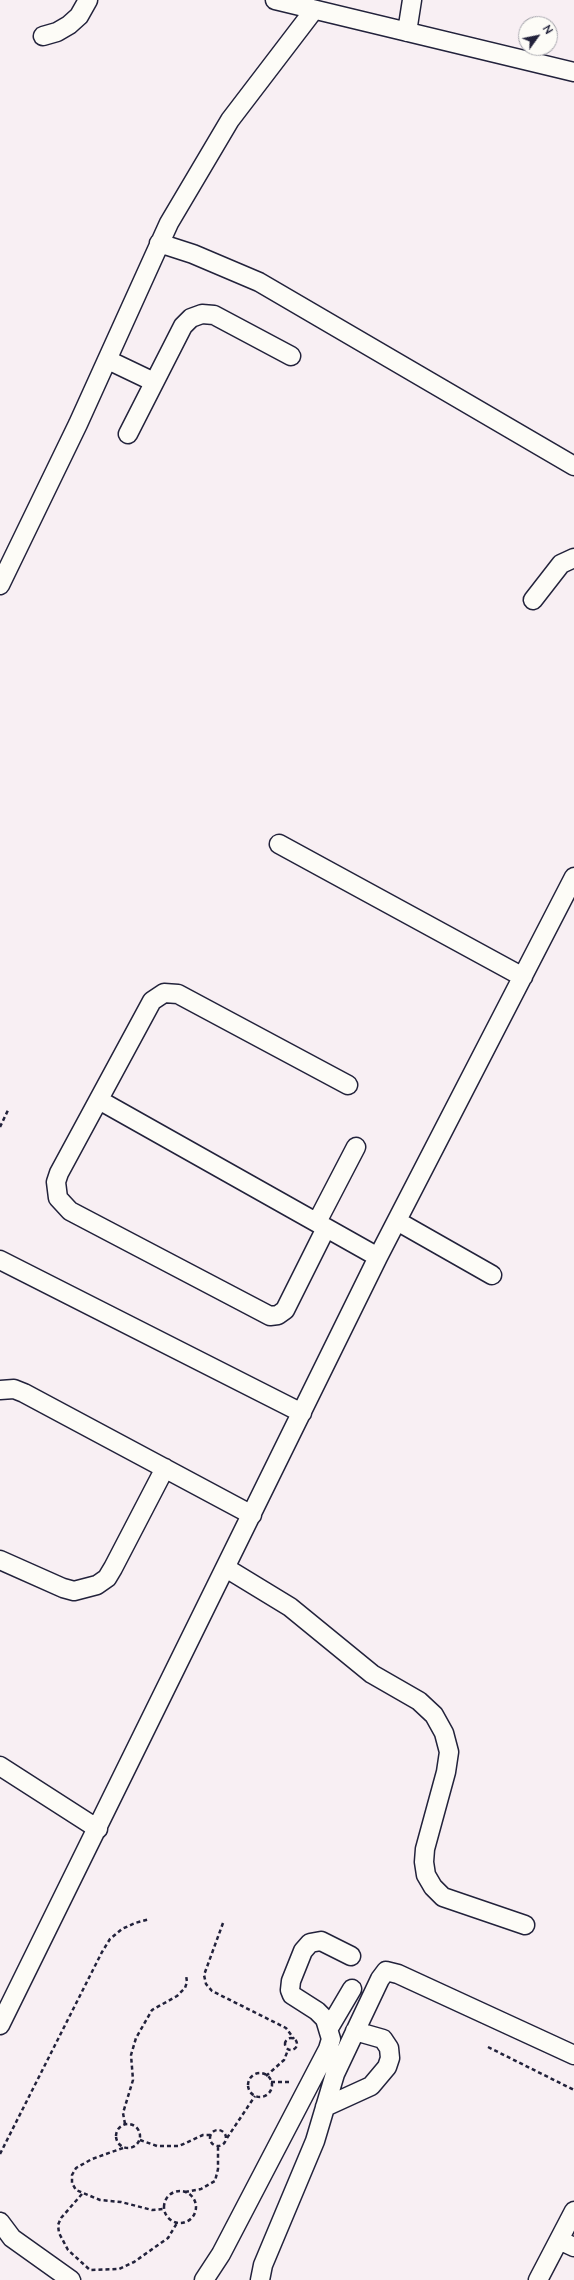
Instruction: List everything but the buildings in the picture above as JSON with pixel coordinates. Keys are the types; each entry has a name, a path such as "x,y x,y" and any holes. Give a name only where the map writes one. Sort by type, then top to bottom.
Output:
{"street":[{"path":"43,36 57,32 69,25 79,16 88,0"},
{"path":"275,0 574,72"},
{"path":"407,32 412,0"},
{"path":"0,585 34,518 108,360 159,243 192,181 230,120 314,10"},
{"path":"159,243 193,254 259,282 574,466"},
{"path":"128,434 183,326 191,318 202,314 214,315 291,356"},
{"path":"108,360 154,382"},
{"path":"533,600 562,564 574,558"},
{"path":"279,844 523,977"},
{"path":"0,2025 98,1829 378,1257 574,877"},
{"path":"348,1085 178,994 171,992 164,993 152,1001 56,1182 58,1198 70,1211 270,1316 278,1315 286,1310 321,1225 356,1147"},
{"path":"99,1100 378,1257"},
{"path":"397,1221 492,1275"},
{"path":"0,1260 302,1413"},
{"path":"0,1390 14,1389 24,1393 252,1515"},
{"path":"0,1560 63,1588 74,1590 97,1585 107,1578 113,1568 165,1468"},
{"path":"226,1568 290,1607 372,1674 419,1701 434,1715 444,1732 449,1752 446,1772 425,1849 424,1862 426,1876 433,1887 443,1897 525,1925"},
{"path":"0,1766 98,1829"},
{"path":"204,2280 221,2254 324,2059 331,2039 329,2028 325,2019 318,2011 292,1995 289,1986 303,1951 310,1943 315,1941 326,1943 351,1956"},
{"path":"260,2280 263,2265 315,2141 335,2074 382,1974 390,1971 574,2056"},
{"path":"329,2028 352,1989"},
{"path":"325,2107 371,2086 387,2067 390,2058 389,2048 383,2040 355,2031"},
{"path":"538,2280 566,2243 574,2211"},
{"path":"0,2222 12,2238 71,2280"}],"path":[{"path":"0,1127 9,1108"},
{"path":"0,2154 102,1952 110,1939 122,1929 135,1923 150,1919"},
{"path":"223,1923 204,1975 206,1984 212,1991 286,2028 297,2044 294,2050 288,2050"},
{"path":"125,2124 124,2105 133,2080 131,2055 136,2038 152,2010 177,1996 185,1988 187,1982 186,1975"},
{"path":"266,2076 284,2060 288,2050 285,2042 294,2039"},
{"path":"488,2047 574,2090"},
{"path":"257,2074 266,2076 271,2082 269,2092 266,2096 255,2096 248,2089 249,2080 257,2074"},
{"path":"218,2147 224,2145 227,2138 255,2096"},
{"path":"123,2148 116,2140 116,2135 120,2126 125,2124 135,2126 138,2130 140,2140"},
{"path":"140,2140 157,2146 174,2147 186,2144 203,2135 211,2135 213,2132 220,2130 226,2135 227,2138"},
{"path":"211,2135 211,2142 218,2147"},
{"path":"140,2140 133,2147 123,2148 92,2158 76,2168 72,2175 72,2183 76,2190 82,2194 152,2210 163,2208"},
{"path":"185,2192 194,2200 195,2213 187,2222 177,2223 169,2220 163,2208 167,2197 172,2193 201,2189 215,2180 218,2170 218,2147"},
{"path":"82,2194 61,2218 58,2225 59,2233 68,2250 90,2270 119,2269 129,2264 168,2238 177,2223"}]}
